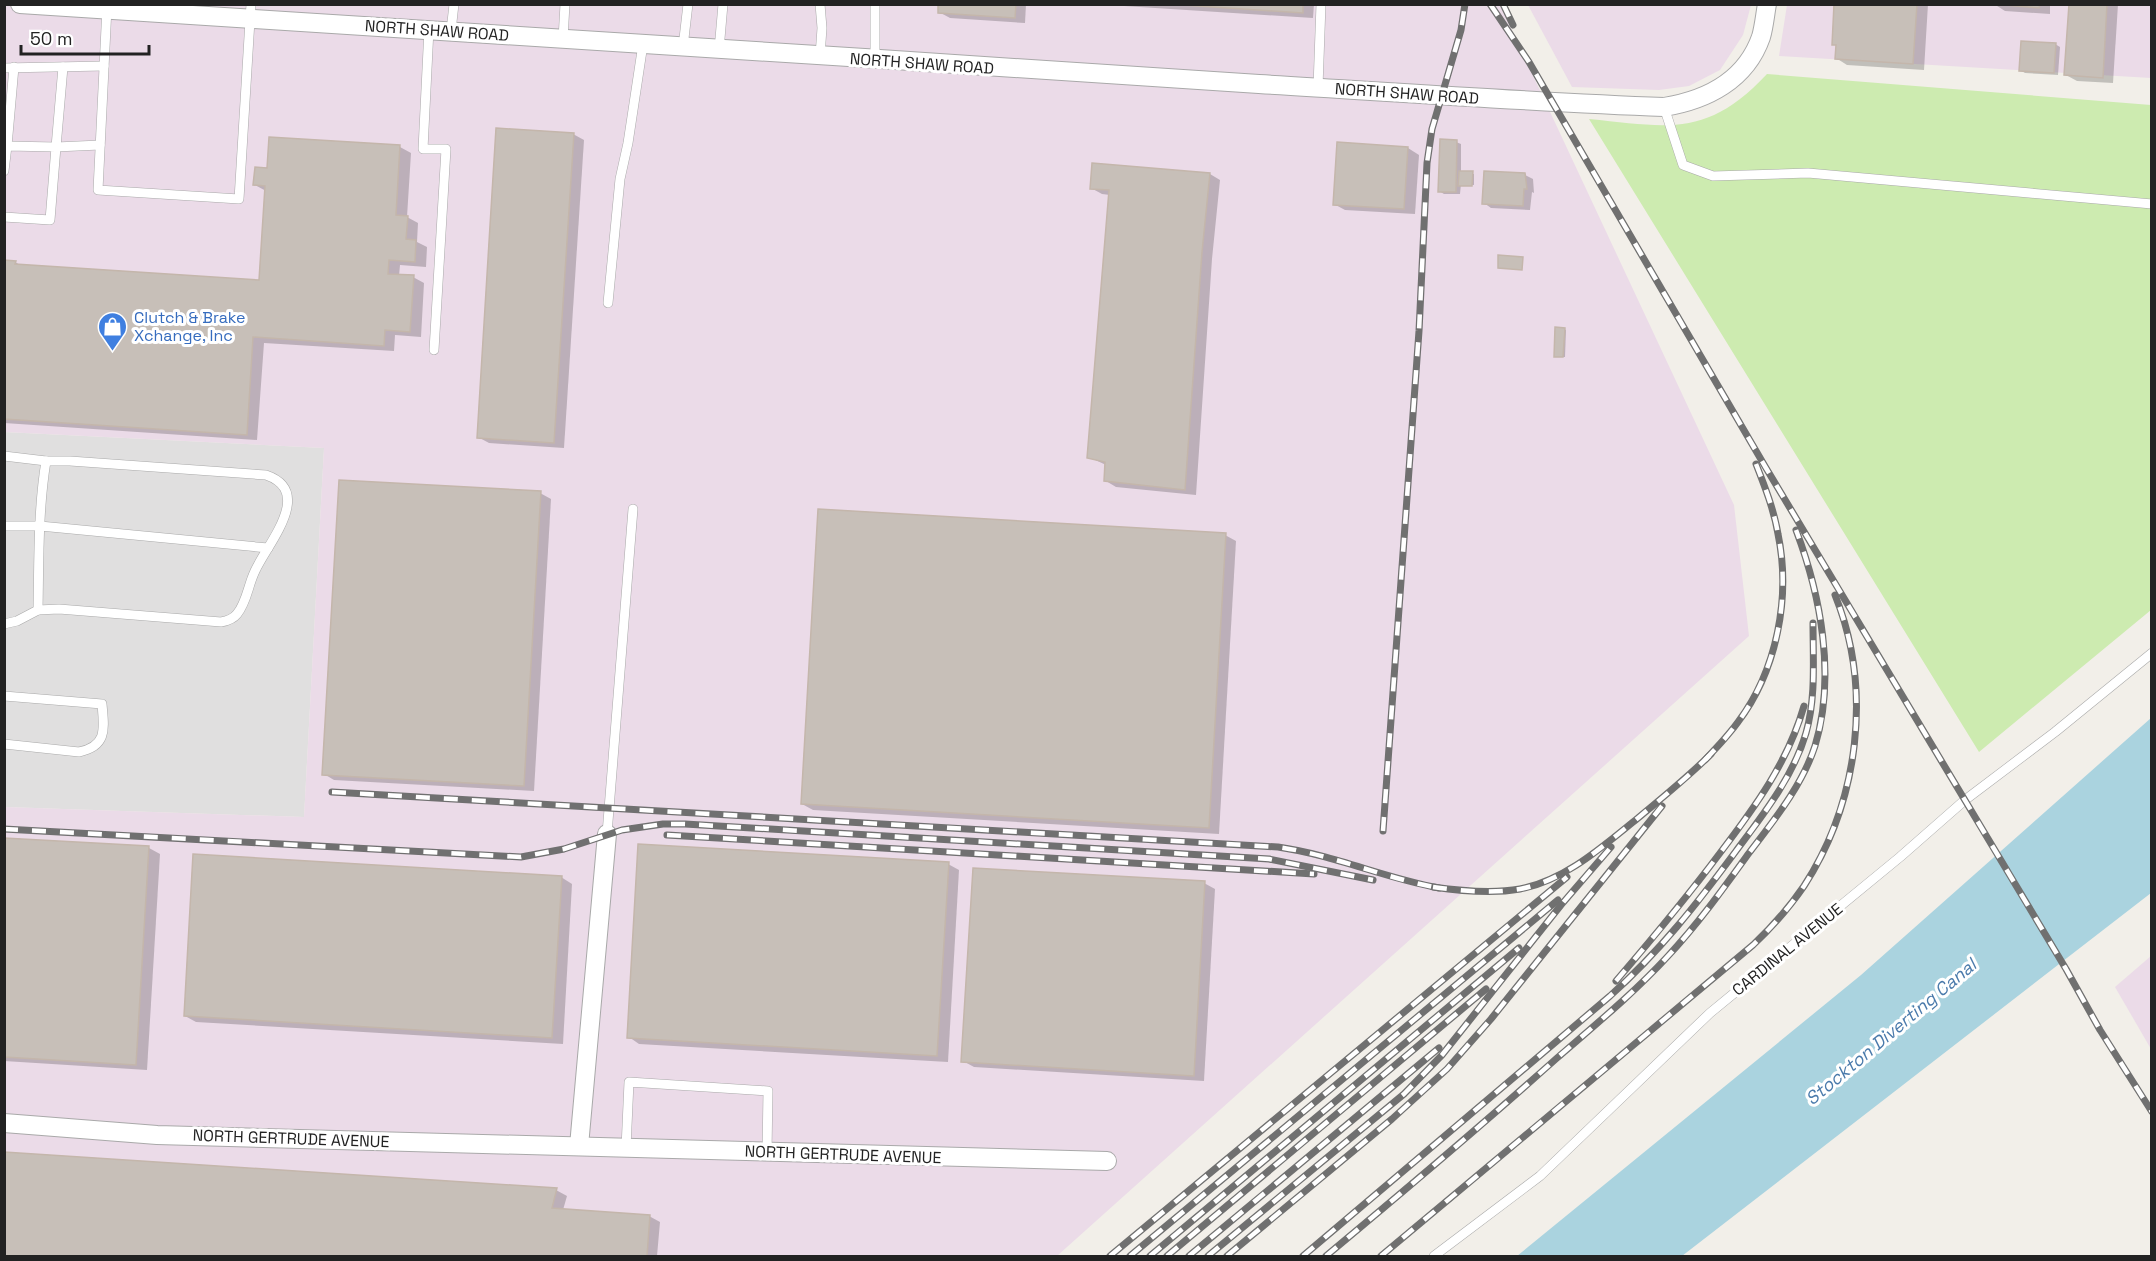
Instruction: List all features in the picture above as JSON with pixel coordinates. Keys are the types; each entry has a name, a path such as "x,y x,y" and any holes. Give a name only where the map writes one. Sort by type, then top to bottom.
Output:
{"street":[{"name":"NORTH SHAW ROAD","path":"21,4 250,11 451,31 820,57 1551,103 1664,107 1683,104 1715,92 1740,71 1761,36 1767,4"},
{"path":"579,1146 607,834"},
{"name":"NORTH GERTRUDE AVENUE","path":"4,1123 157,1134 1107,1161"}],"lane":[{"path":"451,31 454,4"},
{"path":"563,39 565,4"},
{"path":"683,47 688,4"},
{"path":"719,50 723,4"},
{"path":"874,60 875,4"},
{"path":"1318,87 1321,4"},
{"path":"820,57 821,5"},
{"path":"107,7 98,189 239,199 250,11"},
{"path":"429,29 423,149 446,149 435,350"},
{"path":"608,303 620,179 628,143 643,44"},
{"path":"4,171 7,147 9,68 104,66"},
{"path":"4,217 50,220 63,67"},
{"path":"1664,107 1683,165 1713,176 1808,173 2151,204"},
{"path":"7,147 100,145"},
{"path":"4,456 46,461 266,475 277,478 283,485 288,504 284,520 255,571 242,608 235,617 228,621 59,609 38,610 17,621 4,624"},
{"path":"38,610 42,486 46,461"},
{"path":"607,834 633,509"},
{"path":"4,526 40,526 268,548"},
{"name":"CARDINAL AVENUE","path":"1434,1257 1539,1176 1710,1013 1900,857 1965,800 2055,732 2151,653"},
{"path":"4,696 102,704 104,725 103,736 96,744 89,750 79,752 4,744"},
{"path":"626,1148 629,1083 768,1091 767,1152"}],"shaded area":[{"path":"5,5 1500,5 1734,505 1749,636 1057,1256 5,1256 5,807 304,817 324,448 5,432"},
{"path":"1528,5 1751,5 1743,35 1720,70 1689,86 1659,90 1572,87"},
{"path":"1787,5 2151,5 2151,78 1779,56"},
{"path":"4,432 324,448 304,817 5,807"},
{"path":"2151,956 2151,1049 2115,987"}],"green space":[{"path":"1767,74 2151,105 2151,610 1979,752 1589,119 1642,124 1685,124 1725,109 1745,95"}],"water":[{"name":"Stockton Diverting Canal","path":"2151,718 2151,893 1682,1256 1517,1256 1861,975"}],"building":[{"path":"938,4 1016,4 1015,18 938,13"},
{"path":"1168,4 1303,4 1303,13"},
{"path":"1834,4 1917,4 1913,64 1835,59 1836,45 1832,45"},
{"path":"1993,4 2040,4 2039,8"},
{"path":"2069,4 2107,4 2103,78 2064,75"},
{"path":"2021,41 2056,43 2054,73 2019,71"},
{"path":"496,128 574,133 554,443 477,438"},
{"path":"269,137 400,145 396,215 408,216 406,239 416,240 415,262 389,260 388,274 414,275 410,332 385,330 384,346 253,337 247,435 4,419 4,260 16,261 15,264 259,280 265,186 253,185 255,167 267,168"},
{"path":"1440,139 1457,140 1456,192 1438,192"},
{"path":"1337,142 1408,147 1404,209 1333,205"},
{"path":"1092,163 1210,173 1185,490 1104,481 1105,462 1087,458 1109,190 1090,189"},
{"path":"1459,171 1473,171 1472,186 1458,186"},
{"path":"1484,171 1525,173 1527,189 1524,189 1523,206 1482,204"},
{"path":"1498,255 1523,257 1522,270 1498,268"},
{"path":"1555,327 1565,328 1563,357 1554,357"},
{"path":"339,480 541,491 524,786 322,775"},
{"path":"818,509 1226,533 1209,828 801,804"},
{"path":"4,838 149,846 136,1065 4,1057"},
{"path":"638,844 949,862 937,1056 627,1038"},
{"path":"193,854 562,876 552,1038 184,1016"},
{"path":"973,868 1205,881 1194,1076 961,1062"},
{"path":"4,1152 557,1188 552,1208 650,1215 647,1256 4,1256"}],"railway":[{"path":"1383,831 1419,331 1427,163 1432,129 1461,30 1465,4"},
{"path":"1490,4 1529,62 1766,468 2066,969 2100,1030 2152,1112"},
{"path":"1503,4 1513,25"},
{"path":"1705,760 1738,722 1751,702 1763,680 1778,632 1783,583 1782,558 1774,516 1756,464"},
{"path":"1326,1256 1642,983 1700,919 1786,802 1803,775 1815,746 1821,720 1825,665 1819,609 1796,530"},
{"path":"1381,1256 1753,945 1780,917 1804,886 1823,853 1837,818 1848,781 1854,744 1856,706 1854,668 1847,631 1835,595"},
{"path":"1303,1256 1610,996 1645,962 1692,909 1767,809 1800,749 1806,733 1811,706 1813,623"},
{"path":"1616,981 1695,886 1758,801 1780,765 1804,706"},
{"path":"1433,887 1488,892 1520,889 1553,878 1583,861 1611,840 1711,754"},
{"path":"332,792 1278,847 1319,855 1399,879 1439,888"},
{"path":"1227,1256 1392,1119 1447,1069 1491,1019 1662,806"},
{"path":"4,829 521,857 564,849 622,830 663,824 685,824 1269,859 1373,880"},
{"path":"667,835 1314,874"},
{"path":"1208,1256 1404,1094 1442,1055 1561,905 1611,847"},
{"path":"1110,1256 1567,877"},
{"path":"1130,1256 1558,900"},
{"path":"1150,1256 1519,948"},
{"path":"1167,1256 1486,989"},
{"path":"1189,1256 1439,1048"}],"place":[{"name":"Clutch & Brake Xchange, Inc","path":"113,352"}]}
